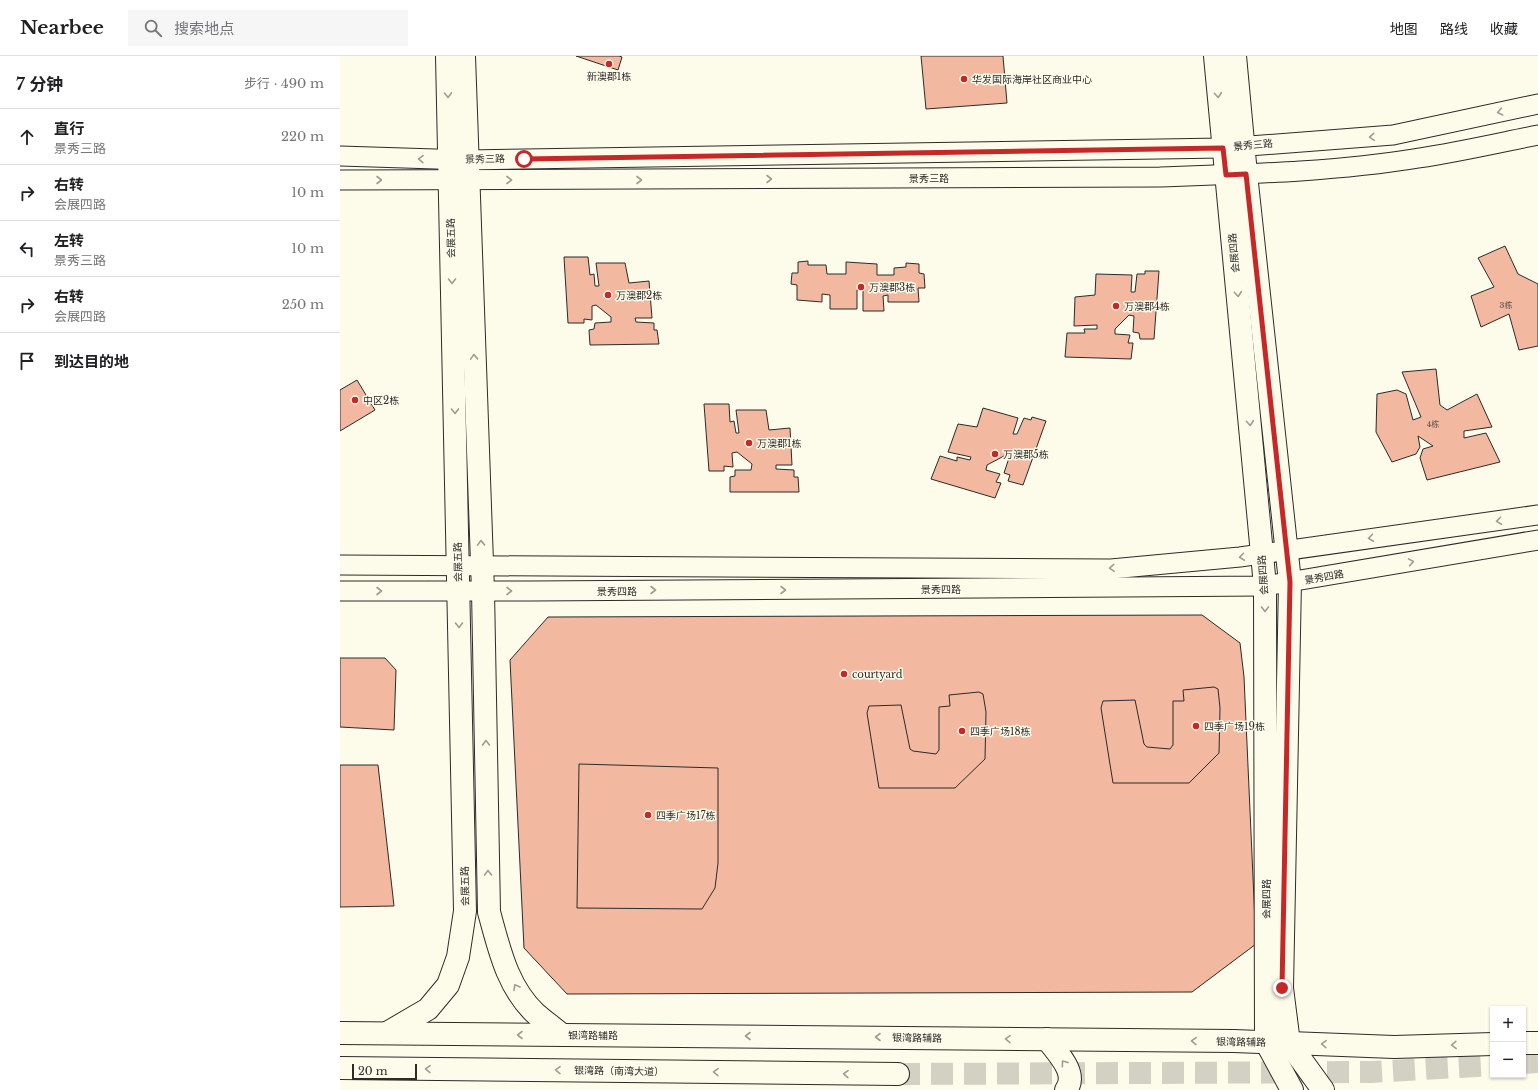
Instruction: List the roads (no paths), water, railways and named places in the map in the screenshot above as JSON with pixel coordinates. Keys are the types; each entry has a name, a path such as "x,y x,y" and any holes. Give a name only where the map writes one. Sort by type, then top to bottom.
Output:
{"main road":[{"name":"会展五路","path":"447,56 458,170 482,566 489,912 503,963 518,992 535,1013 562,1035"},
{"name":"会展五路","path":"386,1034 428,1009 448,985 458,956 465,911 458,566 458,170 464,56"},
{"name":"会展四路","path":"1215,56 1233,147 1290,582 1282,988 1289,1043"},
{"name":"会展四路","path":"1233,147 1235,56"},
{"name":"会展四路","path":"1236,174 1265,586 1266,1042 1292,1090"},
{"name":"银湾路辅路","path":"340,1034 1047,1039 1266,1042 1394,1047 1490,1044"},
{"path":"1047,1039 1068,1068 1069,1086 1066,1090"},
{"path":"1289,1043 1323,1090"},
{"path":"1526,1043 1538,1043"},
{"name":"银湾路（南湾大道）","path":"340,1068 898,1074"}],"street":[{"name":"景秀三路","path":"340,180 458,170 1233,147 1393,135 1538,104"},
{"name":"景秀三路","path":"340,156 458,170 1152,177 1309,171 1419,158 1538,135"},
{"path":"340,565 1111,569 1262,554 1538,515"},
{"name":"景秀四路","path":"340,590 483,591 1265,586 1538,540"}],"tunnel":[{"path":"1526,1063 1538,1062"},
{"path":"898,1074 1371,1072 1490,1065"}],"place":[{"name":"新澳郡1栋","path":"609,64"},
{"name":"华发国际海岸社区商业中心","path":"964,79"},
{"name":"万澳郡3栋","path":"861,287"},
{"name":"万澳郡2栋","path":"608,295"},
{"name":"万澳郡4栋","path":"1116,306"},
{"name":"中区2栋","path":"355,400"},
{"name":"万澳郡1栋","path":"749,443"},
{"name":"万澳郡5栋","path":"995,454"},
{"name":"courtyard","path":"844,674"},
{"name":"四季广场19栋","path":"1196,726"},
{"name":"四季广场18栋","path":"962,731"},
{"name":"四季广场17栋","path":"648,815"}]}
